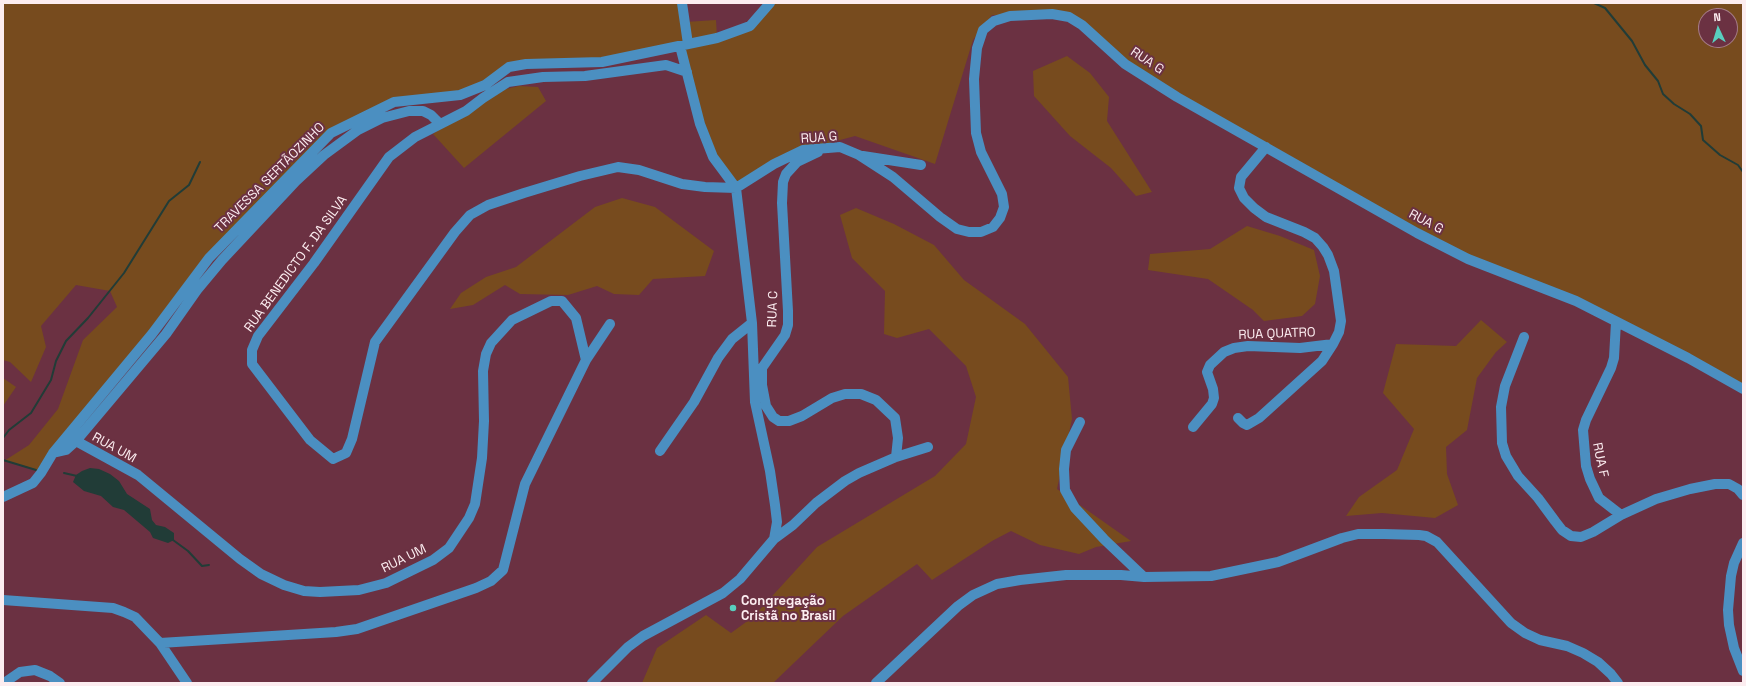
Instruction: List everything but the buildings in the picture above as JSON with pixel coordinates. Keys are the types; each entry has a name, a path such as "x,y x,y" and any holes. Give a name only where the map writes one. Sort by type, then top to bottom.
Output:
{"street":[{"path":"682,3 687,72 700,124 713,157 736,188 752,324 755,402 770,471 777,522 774,539"},
{"name":"TRAVESSA SERTÃOZINHO","path":"3,497 33,483 53,453 152,334 209,258 331,133 394,102 460,96 485,85 508,67 526,64 602,62 717,38 750,26 770,3"},
{"name":"RUA G","path":"736,188 774,164 803,150 840,147 859,155 894,177 940,217 957,229 969,232 982,232 993,227 1000,218 1004,207 1002,194 981,152 976,133 974,79 977,48 983,30 994,21 1010,16 1052,14 1069,17 1082,25 1126,64 1177,97 1417,233 1468,259 1576,301 1743,388"},
{"name":"RUA BENEDICTO F. DA SILVA","path":"687,72 666,65 585,76 543,76 508,82 466,111 415,137 389,157 314,263 258,336 252,350 252,364 310,440 333,459 346,453 352,439 375,342 455,232 470,215 488,205 524,193 580,176 618,168 639,170 682,184 705,187 736,188"},
{"path":"76,441 166,334 197,290 222,260 324,155 358,130 382,118 409,111 424,110 440,124"},
{"name":"RUA C","path":"840,147 814,152 797,162 786,174 783,182 788,325 785,335 762,368 762,385 766,406 773,417 779,421 789,421 802,416 832,398 845,394 861,394 876,400 894,418 898,438 896,457"},
{"name":"RUA QUATRO","path":"1193,427 1212,404 1214,394 1208,372 1210,365 1224,352 1234,348 1248,346 1300,348 1334,344 1339,332 1341,321 1334,271 1328,256 1315,238 1266,217 1254,208 1244,198 1239,188 1241,177 1266,147"},
{"path":"859,155 921,165"},
{"name":"RUA UM","path":"53,453 66,450 76,441 138,475 240,559 261,574 284,585 304,591 320,592 359,590 386,582 433,560 449,548 469,518 475,504 482,458 484,421 483,370 486,354 491,342 512,320 551,301 562,301 576,318 586,360"},
{"name":"RUA F","path":"1616,322 1614,358 1611,368 1586,420 1582,437 1586,466 1599,498 1621,514"},
{"path":"160,643 336,632 357,629 476,588 491,581 503,570 525,484 586,360 610,324"},
{"path":"660,451 694,402 718,358 732,338 752,324"},
{"path":"1524,337 1505,386 1500,407 1502,443 1506,456 1518,476 1538,498 1562,530 1571,536 1581,536 1593,532 1621,514 1656,499 1690,489 1715,484 1729,484 1738,489 1743,495"},
{"path":"1238,418 1247,425 1259,418 1322,361 1334,344"},
{"path":"1080,422 1066,450 1064,469 1065,490 1075,508 1104,539 1144,577"},
{"path":"592,683 628,647 643,636 724,593 744,574 774,539 793,525 816,503 845,481 859,473 896,457 928,447"},
{"path":"876,683 958,606 973,595 997,584 1066,575 1121,575 1144,577 1211,576 1278,562 1342,538 1358,534 1412,534 1426,536 1437,542 1515,626 1525,633 1540,640 1567,646 1583,653 1602,666 1618,683"},
{"path":"1743,543 1734,563 1731,576 1728,625 1734,648 1743,671"},
{"path":"3,600 113,608 135,617 160,643 187,683"},
{"path":"4,683 20,672 35,670 50,676 60,683"}],"shaded area":[{"path":"3,3 682,3 685,22 716,20 717,37 750,26 770,3 1743,3 1743,389 1616,322 1468,259 1125,64 1069,17 992,15 973,40 935,164 855,136 803,150 736,188 713,157 680,46 602,62 526,64 460,95 393,102 331,133 209,258 41,473 25,466 4,461 29,445 58,409 83,340 117,307 110,291 76,285 41,326 46,347 31,382 10,362 3,360"},
{"path":"1067,56 1090,73 1109,97 1107,121 1152,192 1136,196 1111,168 1070,136 1034,96 1033,71"},
{"path":"519,86 538,87 546,101 464,168 433,134 464,112 506,89"},
{"path":"622,198 655,207 714,251 705,276 653,279 639,295 614,294 597,286 568,295 520,294 505,285 473,305 450,309 461,293 486,277 516,267 595,207"},
{"path":"856,208 894,224 934,245 964,280 1025,324 1068,377 1072,419 1057,489 1131,541 1096,547 1079,554 1040,545 1011,531 992,541 932,580 917,564 843,616 773,683 642,683 657,648 706,615 731,633 753,617 817,547 935,476 966,444 976,397 966,366 929,329 897,338 884,334 885,291 852,258 840,215"},
{"path":"1247,226 1280,236 1314,250 1320,276 1315,304 1302,316 1264,321 1253,310 1208,279 1148,270 1150,254 1210,249"},
{"path":"1481,320 1507,342 1496,352 1477,378 1467,430 1446,447 1447,474 1458,505 1435,518 1382,513 1346,516 1359,497 1397,470 1414,429 1383,393 1396,344 1456,346"},
{"path":"3,378 16,387 3,406"},
{"path":"90,468 99,469 110,474 119,481 127,494 150,509 152,520 156,525 165,527 174,533 174,540 168,543 153,538 150,532 124,510 113,507 101,496 84,491 73,482 76,475"}],"waterway":[{"path":"1594,3 1605,8 1632,41 1645,65 1658,81 1663,94 1674,104 1690,114 1701,126 1703,140 1720,155 1738,165 1743,172"},
{"path":"3,438 9,430 31,413 51,380 56,361 66,341 88,318 124,273 169,201 189,185 200,162"},
{"path":"3,460 36,470"},
{"path":"64,473 77,476"},
{"path":"173,540 188,551 202,566 209,565"}],"place":[{"name":"Congregação Cristã no Brasil","path":"733,608"}]}
